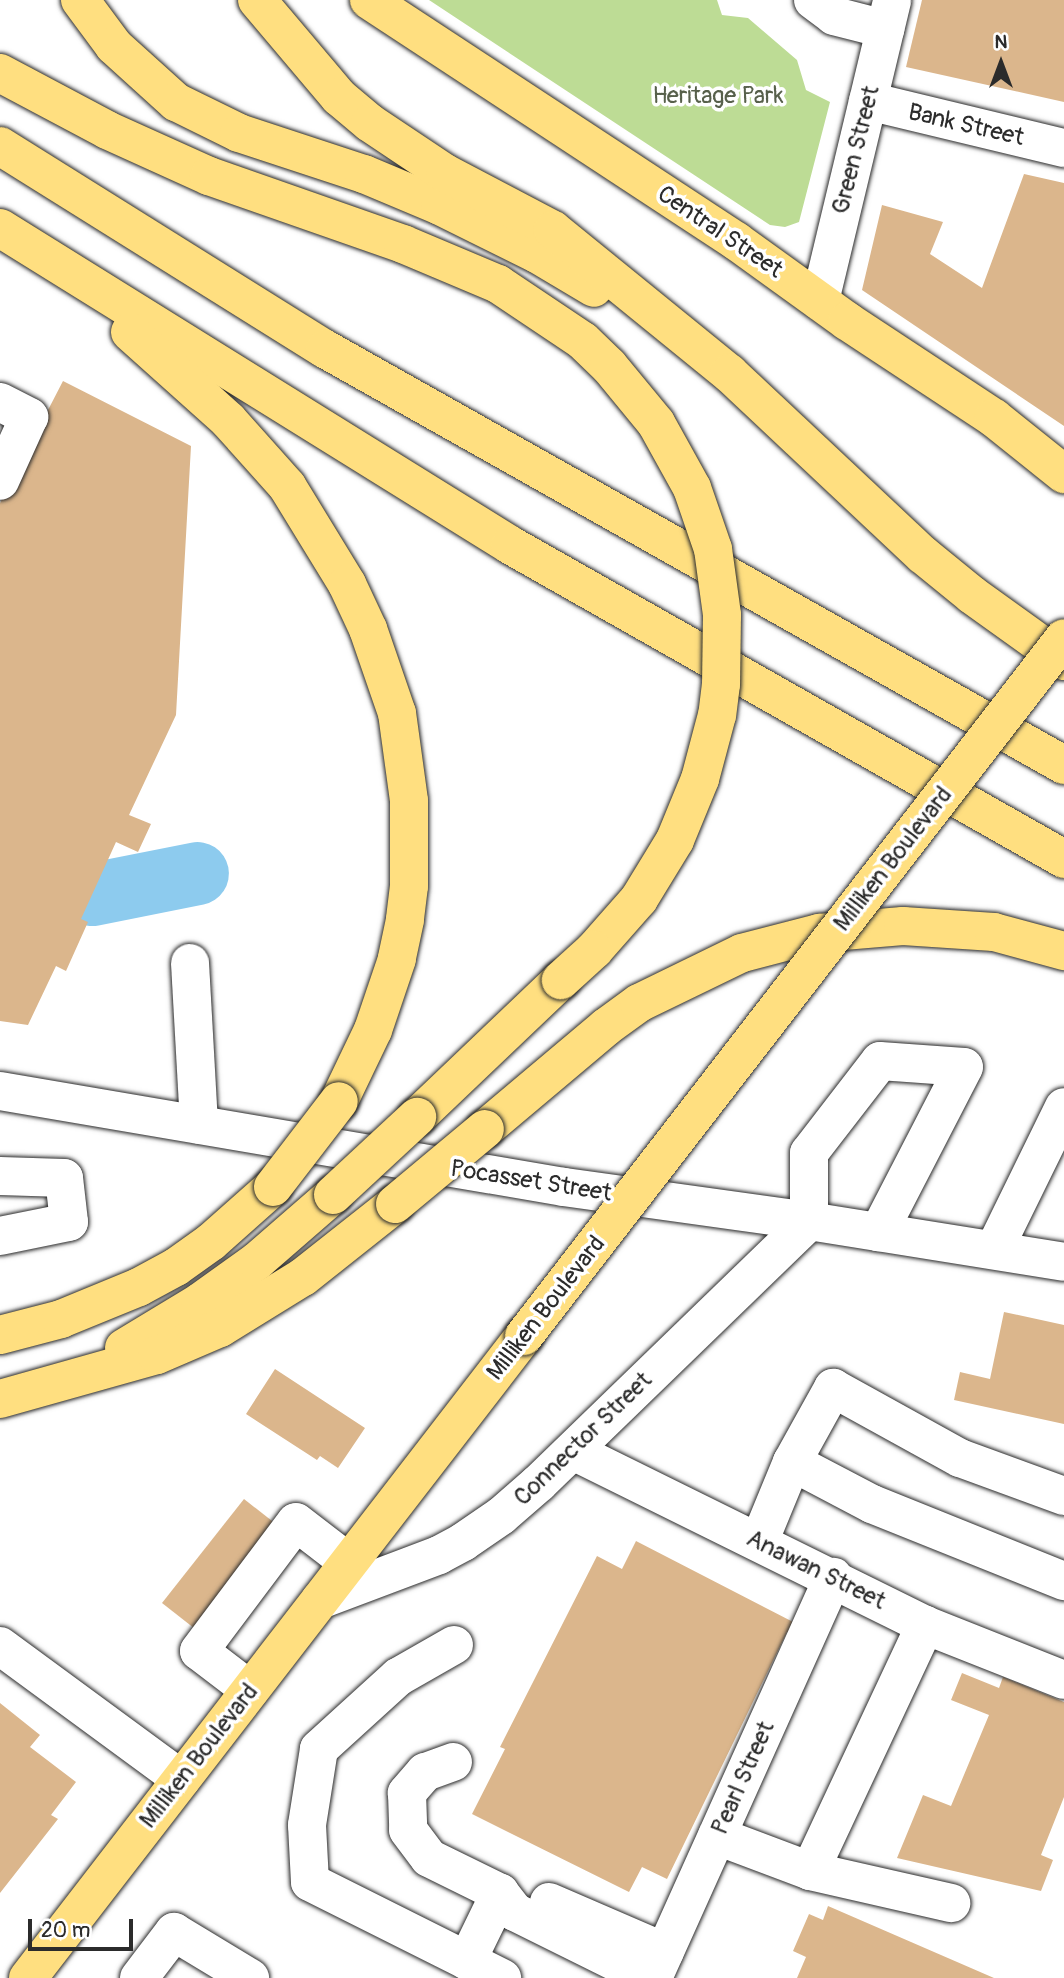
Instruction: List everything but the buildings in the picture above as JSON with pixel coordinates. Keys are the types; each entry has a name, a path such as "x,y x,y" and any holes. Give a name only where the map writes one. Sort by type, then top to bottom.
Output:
{"main road":[{"path":"80,0 114,46 176,102 204,118 239,133 364,174 440,206 537,254 687,342"},
{"path":"257,0 330,88 370,124 445,173 553,230 687,342 729,373 923,555 972,596 1064,662"},
{"name":"Central Street","path":"369,0 736,242 994,418 1064,474"},
{"path":"0,74 107,131 209,176 403,244 498,284 554,318 609,366 656,423 692,488 713,549 722,615 722,684 701,779 675,840 632,908 561,980 417,1117 257,1261 200,1302 57,1384"},
{"path":"0,146 325,349 1064,765"},
{"path":"0,228 287,409 510,545 1064,859"},
{"path":"0,1335 92,1308 151,1280 211,1242 273,1187 339,1101 373,1030 397,959 409,886 410,833 404,757 397,713 383,670 347,584 287,486 228,420 54,262"},
{"name":"Milliken Boulevard","path":"28,1978 1064,638"},
{"path":"0,1399 157,1356 220,1328 303,1277 395,1204 606,1027 639,1003 708,968 774,943 861,928 925,927 994,932 1064,951"}],"street":[{"path":"813,0 834,16 889,15"},
{"name":"Green Street","path":"820,301 889,15"},
{"name":"Bank Street","path":"868,101 1064,148"},
{"path":"0,402 29,417 0,481"},
{"path":"190,964 199,1125"},
{"path":"808,1220 809,1153 880,1061 964,1068 879,1232"},
{"name":"Pocasset Street","path":"0,1091 564,1187 808,1220 1064,1262"},
{"path":"994,1250 1064,1107"},
{"path":"0,1176 64,1178 69,1222 0,1236"},
{"name":"Connector Street","path":"320,1600 412,1566 463,1542 520,1501 808,1220"},
{"path":"759,1542 792,1462 833,1388 961,1458 1064,1496"},
{"name":"Anawan Street","path":"573,1451 833,1577 925,1625 1064,1680"},
{"path":"792,1462 873,1504 1064,1581"},
{"path":"250,1690 199,1651 296,1522 348,1562"},
{"name":"Pearl Street","path":"655,1969 833,1577"},
{"path":"810,1871 925,1625"},
{"path":"454,1645 398,1677 319,1749 307,1825 310,1882 502,1978"},
{"path":"0,1646 181,1779"},
{"path":"453,1762 425,1772 407,1793 408,1830 429,1858 499,1893 526,1892 655,1969"},
{"path":"717,1836 810,1871 951,1903"},
{"path":"467,1961 499,1893"},
{"path":"139,1978 174,1932 250,1978"}],"green space":[{"name":"Heritage Park","path":"429,0 717,0 722,15 748,18 797,60 806,90 830,102 799,222 785,227 770,225"}],"waterway":[{"path":"92,894 197,873"}]}
